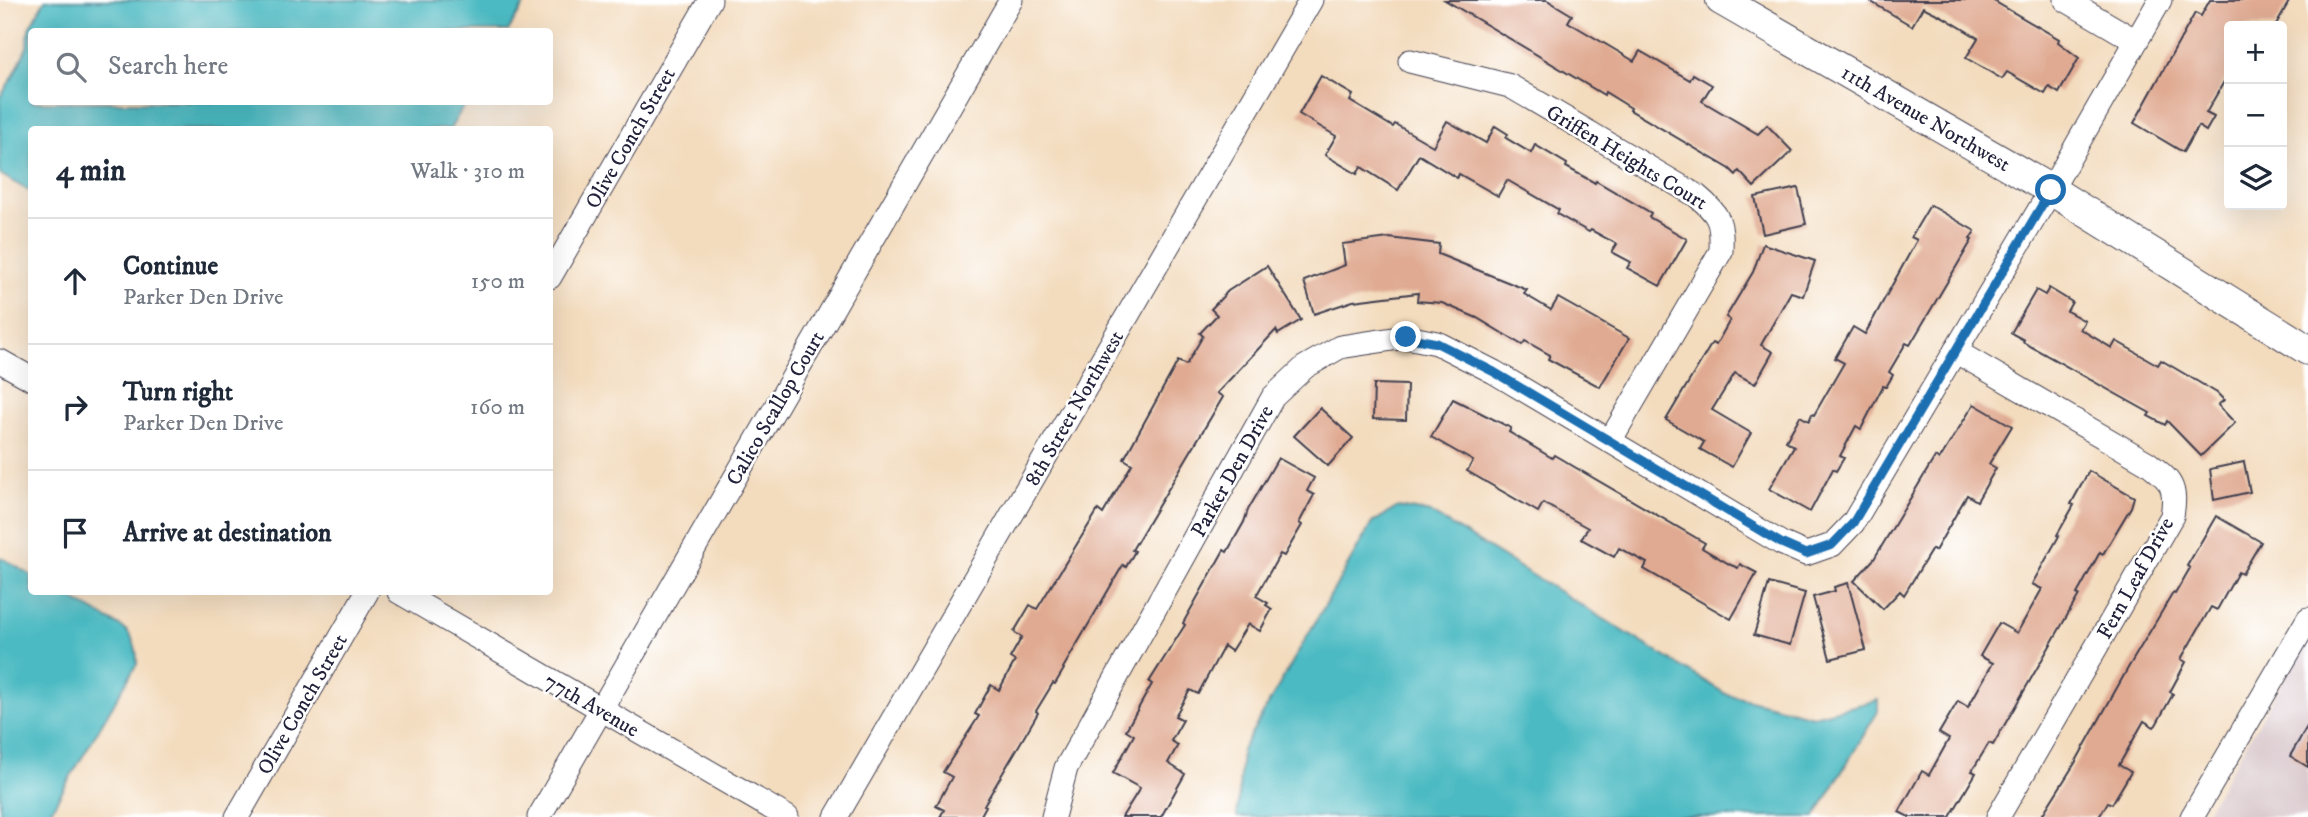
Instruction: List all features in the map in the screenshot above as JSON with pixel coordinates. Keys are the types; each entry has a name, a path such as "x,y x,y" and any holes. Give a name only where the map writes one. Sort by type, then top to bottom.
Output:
{"street":[{"name":"Olive Conch Street","path":"553,272 710,0"},
{"name":"Calico Scallop Court","path":"539,817 1011,0"},
{"name":"8th Street Northwest","path":"836,817 1311,0"},
{"name":"11th Avenue Northwest","path":"1721,0 2051,190 2308,350"},
{"path":"2067,0 2136,41"},
{"name":"Parker Den Drive","path":"1053,817 1066,768 1273,397 1305,367 1340,347 1406,337 1437,343 1494,372 1781,543 1806,554 1832,545 1853,523 2051,190 2160,0"},
{"name":"Griffen Heights Court","path":"1410,61 1510,86 1698,196 1714,210 1722,227 1721,251 1610,441"},
{"name":"Fern Leaf Drive","path":"1955,351 2148,463 2170,480 2176,497 2172,516 1998,817"},
{"path":"0,361 28,377"},
{"name":"Olive Conch Street","path":"237,817 365,595"},
{"name":"77th Avenue","path":"404,595 787,817"},
{"path":"2192,817 2308,619"}],"shaded area":[{"path":"2308,639 2308,817 2203,817"}],"water":[{"path":"45,0 527,0 510,28 29,28"},
{"path":"28,38 28,105 464,105 452,126 28,126 28,190 0,174 0,97 27,47"},
{"path":"1398,507 1431,513 1726,694 1813,716 1878,700 1878,711 1815,817 1237,817 1242,750 1372,523"},
{"path":"0,557 28,573 28,595 65,595 125,629 136,650 137,664 47,817 0,817"}],"building":[{"path":"1445,0 1547,0 1572,15 1568,22 1634,61 1640,51 1690,80 1693,74 1712,85 1702,101 1758,134 1767,125 1792,151 1754,187 1739,171 1736,175 1605,92 1604,95"},
{"path":"1868,0 1992,0 2059,39 2058,42 2079,58 2059,93 2049,87 2045,94 2007,72 2002,79 1966,58 1978,38 1943,17 1923,7 1912,26"},
{"path":"2210,0 2290,0 2278,21 2224,21 2224,82 2206,113 2214,117 2206,131 2198,126 2183,152 2134,123 2195,13 2201,16"},
{"path":"1321,76 1353,95 1350,101 1393,127 1395,124 1433,146 1447,121 1486,143 1495,126 1508,134 1506,138 1531,153 1535,145 1567,164 1566,167 1651,213 1649,217 1687,239 1660,286 1627,268 1631,262 1612,252 1617,244 1557,214 1559,210 1507,180 1498,196 1459,174 1457,178 1419,155 1398,190 1361,167 1357,174 1325,155 1336,136 1299,114"},
{"path":"1798,188 1806,224 1763,234 1755,197"},
{"path":"1930,205 1975,231 1970,239 1972,240 1910,345 1906,343 1889,372 1893,375 1886,387 1883,386 1861,429 1856,426 1840,456 1844,458 1836,471 1833,469 1810,512 1769,489 1794,446 1786,441 1800,416 1809,421 1812,414 1814,415 1844,363 1835,358 1853,327 1865,334 1917,240 1911,237"},
{"path":"1389,238 1439,244 1438,254 1527,290 1524,294 1551,310 1558,298 1629,338 1600,387 1548,359 1550,355 1525,341 1522,345 1477,318 1442,303 1417,301 1418,293 1353,301 1314,314 1304,281 1345,265 1342,244"},
{"path":"1763,244 1815,261 1803,296 1791,292 1761,345 1773,352 1755,384 1735,373 1712,410 1751,433 1732,467 1700,449 1704,442 1666,420 1712,343 1716,345 1730,320 1726,317 1753,272"},
{"path":"1267,266 1301,320 1278,334 1276,330 1217,393 1223,397 1132,550 1135,551 1126,567 1123,565 1064,669 1036,711 1038,713 984,805 986,806 980,817 940,817 944,810 936,806 952,777 943,772 979,716 975,714 991,685 999,690 1015,661 1010,658 1022,637 1014,632 1030,605 1037,609 1098,510 1103,514 1132,464 1124,459 1178,361 1186,365 1203,336 1200,333 1217,315 1211,309 1228,291"},
{"path":"2049,288 2072,302 2067,311 2085,321 2080,329 2112,348 2116,341 2158,365 2161,360 2217,393 2224,400 2218,405 2235,423 2201,456 2167,421 2165,425 2148,416 2150,413 2023,342 2024,340 2011,333 2036,290 2045,295"},
{"path":"1374,384 1407,385 1406,420 1373,419"},
{"path":"1453,399 1511,428 1509,432 1552,458 1554,455 1705,543 1702,548 1731,565 1738,568 1740,564 1757,573 1731,619 1644,569 1647,563 1619,548 1614,557 1581,539 1588,528 1543,503 1538,512 1467,471 1473,461 1431,437"},
{"path":"1974,404 2012,426 1989,464 1996,468 1977,501 1967,495 1935,551 1932,549 1904,595 1900,591 1883,609 1854,581 1874,559 1935,457 1939,460"},
{"path":"1320,408 1353,438 1328,466 1294,436"},
{"path":"1278,458 1314,478 1307,491 1314,495 1299,523 1302,525 1284,556 1280,554 1256,596 1268,603 1266,605 1272,609 1260,631 1248,624 1231,651 1224,646 1198,694 1190,690 1175,716 1183,720 1171,741 1178,745 1168,763 1185,774 1161,817 1122,817 1140,788 1113,773 1134,735 1126,730 1152,684 1149,682 1185,625 1183,623 1224,550 1227,552"},
{"path":"2244,462 2250,492 2214,500 2210,469"},
{"path":"2089,471 2134,497 2131,507 2103,554 2100,552 2077,594 2079,595 1993,745 1989,743 1972,771 1976,773 1950,817 1909,817 1899,812 1922,771 1929,775 1949,739 1939,733 1958,701 1968,707 1993,663 1980,656 1999,623 2017,633 2042,589 2032,584 2059,536 2057,535 2074,505 2071,504"},
{"path":"2216,516 2261,542 2242,574 2238,572 2217,610 2211,607 2181,659 2186,662 2156,725 2154,727 2144,721 2119,765 2131,772 2112,804 2108,802 2099,817 2041,817 2173,593 2175,594 2190,568 2187,566"},
{"path":"1769,583 1805,593 1790,645 1754,635"},
{"path":"1848,583 1866,650 1830,659 1813,597 1835,591 1834,587"},
{"path":"2308,725 2308,767 2290,756"}],"route":[{"path":"1406,337 1437,343 1494,372 1781,543 1806,554 1832,545 1853,523 2051,190"}]}
